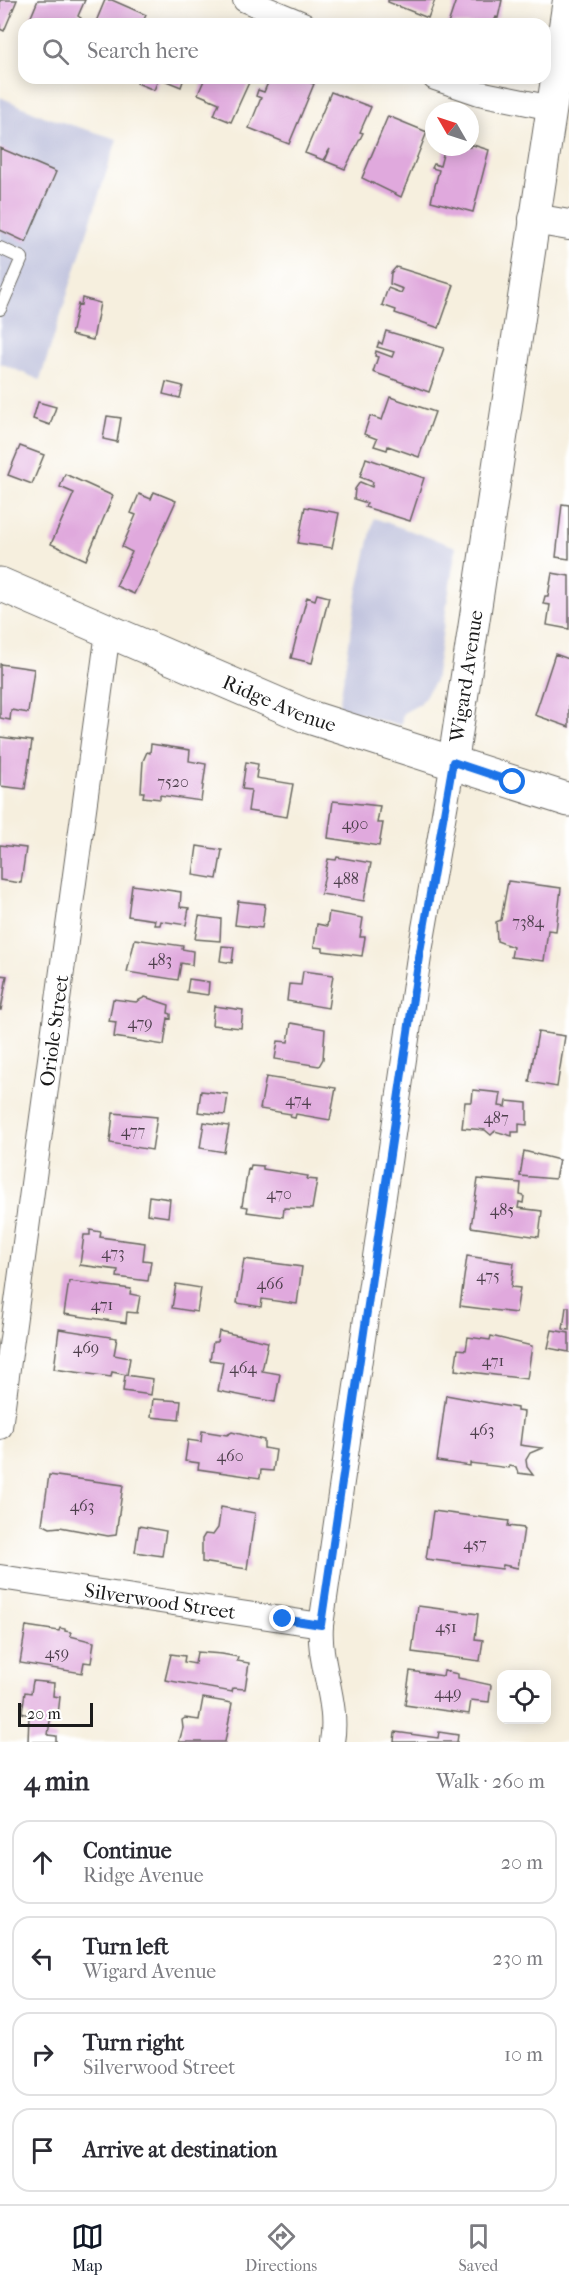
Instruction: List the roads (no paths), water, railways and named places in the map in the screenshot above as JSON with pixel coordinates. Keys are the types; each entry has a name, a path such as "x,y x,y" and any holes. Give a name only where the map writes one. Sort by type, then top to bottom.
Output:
{"main road":[{"name":"Ridge Avenue","path":"0,584 306,716 569,800"}],"street":[{"path":"245,0 288,18"},
{"name":"Wigard Avenue","path":"332,1742 333,1703 323,1660 321,1625 419,957 453,762 568,0"},
{"path":"453,84 479,93 552,108"},
{"path":"534,219 569,225"},
{"name":"Oriole Street","path":"0,1427 108,632"},
{"name":"Silverwood Street","path":"0,1577 321,1625"}],"lane":[{"path":"0,248 22,258 0,309"}]}
